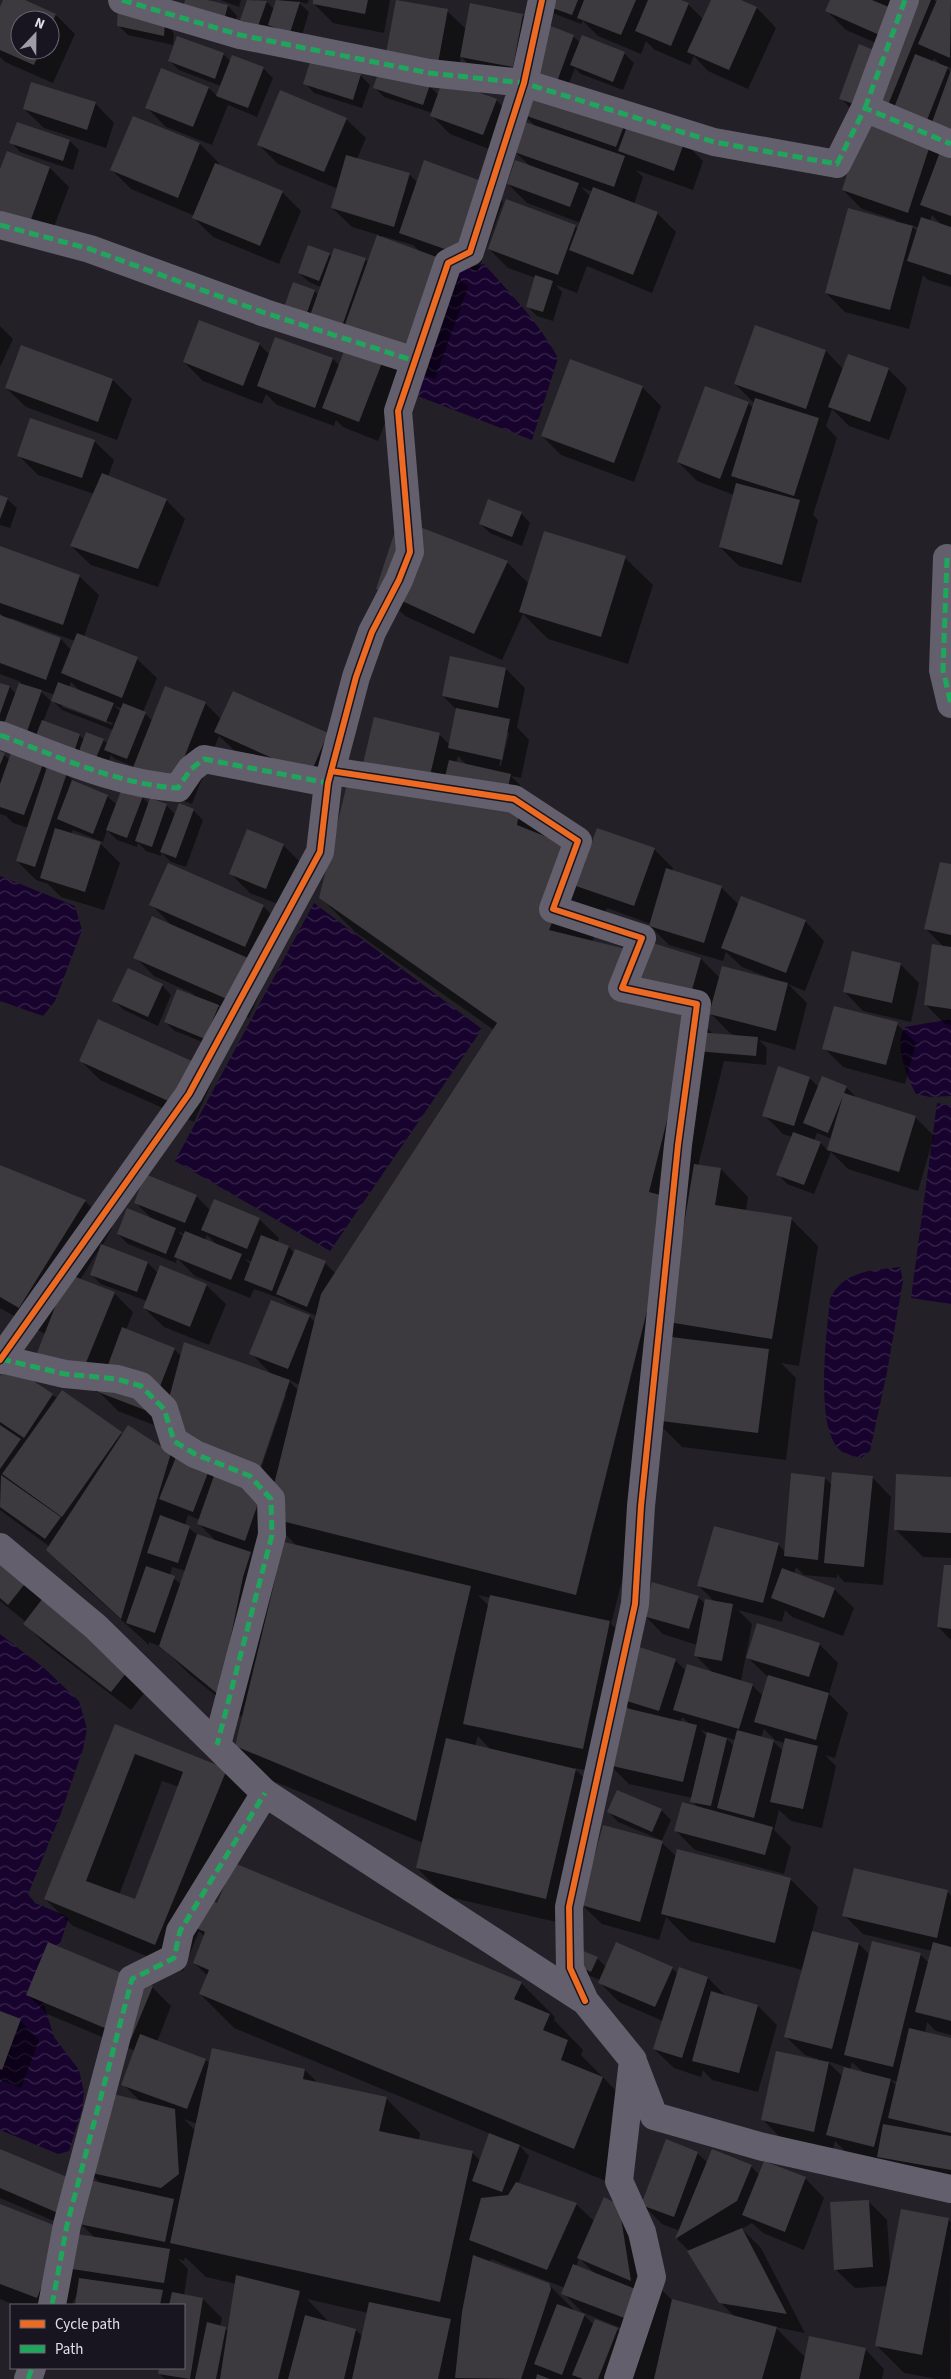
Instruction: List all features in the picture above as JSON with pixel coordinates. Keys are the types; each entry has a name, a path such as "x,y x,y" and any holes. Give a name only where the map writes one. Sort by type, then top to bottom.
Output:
{"street":[{"path":"122,0 250,37 429,72 524,83 714,142 837,164 865,108 905,0"},
{"path":"217,1745 272,1535 271,1499 250,1476 195,1454 174,1441 164,1409 142,1386 117,1379 65,1374 1,1359 190,1094 320,852 330,777 356,677 372,632 399,580 410,552 398,410 448,263 470,252 524,83 542,0"},
{"path":"865,108 951,144"},
{"path":"0,225 90,249 265,313 415,361"},
{"path":"947,558 943,670 951,704"},
{"path":"0,735 90,769 154,786 178,788 191,769 204,759 514,800 578,841 553,910 642,938 622,988 697,1004 678,1145 641,1506 635,1604 570,1907 570,1968 585,2001 633,2060 654,2116 763,2147 951,2189"},
{"path":"0,1547 96,1626 265,1793 585,2001"},
{"path":"52,2304 67,2225 132,1979 174,1958 180,1931 265,1793"},
{"path":"618,2379 652,2277 642,2232 619,2181 633,2060"}],"water":[{"path":"484,264 533,321 558,358 532,440 415,395 452,271"},
{"path":"0,876 75,906 82,930 55,1001 43,1016 0,1001"},
{"path":"314,903 482,1029 330,1251 175,1161"},
{"path":"951,1019 951,1096 930,1097 916,1094 909,1079 901,1051 900,1042 905,1027"},
{"path":"937,1103 951,1105 951,1304 911,1298"},
{"path":"900,1267 903,1281 887,1372 870,1451 861,1458 840,1450 832,1439 827,1422 824,1378 830,1299 842,1283 850,1277 879,1269"},
{"path":"0,1634 44,1668 79,1701 87,1729 83,1749 60,1816 28,1894 35,1903 69,1917 42,1998 54,2037 79,2070 84,2092 82,2110 69,2151 58,2154 0,2130"}],"building":[{"path":"3,0 25,0 47,10 10,10 10,54 0,50 0,7"},
{"path":"185,0 208,0 228,5 221,32 179,21"},
{"path":"247,0 267,1 258,26 240,20"},
{"path":"276,0 300,2 290,33 268,25"},
{"path":"313,0 368,0 365,14 313,4"},
{"path":"396,0 448,9 438,63 386,53"},
{"path":"545,0 578,0 572,15 544,5"},
{"path":"584,0 636,0 621,35 577,18"},
{"path":"648,0 681,0 689,3 671,46 635,31"},
{"path":"711,0 741,0 757,7 729,70 687,52"},
{"path":"830,0 872,0 896,10 884,37 825,11"},
{"path":"908,0 931,0 888,105 869,97"},
{"path":"937,0 951,0 950,58 918,44"},
{"path":"470,3 523,14 513,67 460,57"},
{"path":"118,6 165,22 164,36 117,26"},
{"path":"548,25 574,35 554,90 528,80"},
{"path":"582,35 625,52 613,82 570,65"},
{"path":"177,36 224,53 215,79 168,61"},
{"path":"859,44 881,53 860,106 839,99"},
{"path":"915,54 948,67 927,120 894,108"},
{"path":"232,55 264,67 248,108 216,96"},
{"path":"311,59 361,74 353,100 303,84"},
{"path":"23,60 36,60 34,65"},
{"path":"161,68 209,87 193,127 145,108"},
{"path":"380,68 430,85 423,105 373,88"},
{"path":"951,70 951,132 931,125"},
{"path":"443,79 497,99 483,135 430,116"},
{"path":"31,82 96,102 87,130 23,109"},
{"path":"280,90 347,118 324,172 257,145"},
{"path":"530,90 625,123 616,147 521,114"},
{"path":"133,116 200,143 178,198 110,170"},
{"path":"866,116 932,139 908,213 842,190"},
{"path":"629,121 685,140 674,171 618,151"},
{"path":"17,122 70,140 63,161 9,143"},
{"path":"525,122 625,156 614,187 514,152"},
{"path":"7,151 50,167 29,225 0,214 0,169"},
{"path":"940,152 951,156 951,216 920,205"},
{"path":"346,155 410,173 394,227 331,208"},
{"path":"424,160 484,182 459,254 399,233"},
{"path":"515,160 579,183 570,207 507,184"},
{"path":"215,163 283,191 260,246 192,218"},
{"path":"593,187 658,212 633,275 569,250"},
{"path":"506,199 576,225 558,275 488,249"},
{"path":"848,208 913,226 890,310 825,293"},
{"path":"921,217 951,227 951,275 907,261"},
{"path":"377,235 442,259 407,353 343,330"},
{"path":"308,245 330,253 319,281 298,273"},
{"path":"334,248 366,258 340,332 308,321"},
{"path":"535,275 553,281 543,312 526,307"},
{"path":"293,282 315,290 304,321 282,313"},
{"path":"199,320 260,343 243,386 183,362"},
{"path":"755,325 826,350 806,409 734,384"},
{"path":"275,337 333,358 315,408 257,386"},
{"path":"348,341 385,355 359,422 322,408"},
{"path":"21,345 113,379 98,422 5,388"},
{"path":"848,354 889,368 870,422 828,407"},
{"path":"570,359 643,386 614,463 541,436"},
{"path":"705,386 749,402 720,479 677,462"},
{"path":"755,398 819,418 794,496 731,476"},
{"path":"30,418 95,440 82,478 17,456"},
{"path":"102,473 167,499 138,569 70,546"},
{"path":"736,483 800,500 782,565 719,547"},
{"path":"0,495 8,498 0,519"},
{"path":"488,499 522,512 512,537 479,524"},
{"path":"399,519 508,561 474,634 376,589"},
{"path":"544,531 626,556 601,637 519,612"},
{"path":"0,546 80,575 63,625 0,603"},
{"path":"0,615 61,638 46,680 0,663"},
{"path":"77,633 138,657 122,698 61,673"},
{"path":"450,656 506,668 498,708 442,696"},
{"path":"58,682 114,703 106,722 51,701"},
{"path":"0,683 10,686 0,714"},
{"path":"19,683 42,690 25,737 2,729"},
{"path":"165,686 206,702 173,786 132,770"},
{"path":"233,691 328,733 310,775 214,732"},
{"path":"123,703 146,712 127,759 104,750"},
{"path":"456,708 510,719 502,760 448,748"},
{"path":"374,717 440,733 428,784 362,768"},
{"path":"42,720 80,734 74,752 35,738"},
{"path":"86,732 104,739 96,758 79,751"},
{"path":"0,751 5,753 0,765"},
{"path":"11,753 43,764 24,815 0,807 0,784"},
{"path":"449,760 511,774 507,791 445,777"},
{"path":"47,767 67,773 35,867 16,861"},
{"path":"349,776 520,806 517,825 582,851 549,930 626,949 615,994 694,1013 649,1192 675,1199 576,1595 266,1517 321,1294 497,1023 319,898"},
{"path":"72,780 108,795 93,834 57,819"},
{"path":"122,788 143,796 127,838 106,830"},
{"path":"150,798 167,804 152,847 135,841"},
{"path":"179,803 194,809 176,858 160,852"},
{"path":"55,828 101,842 85,892 40,878"},
{"path":"597,828 655,848 634,906 576,886"},
{"path":"247,829 284,844 266,889 229,874"},
{"path":"940,862 951,864 951,935 924,929"},
{"path":"168,863 264,905 245,947 149,905"},
{"path":"666,868 722,886 704,943 649,926"},
{"path":"741,896 806,920 786,973 721,948"},
{"path":"152,916 248,958 229,1000 133,958"},
{"path":"643,940 701,958 690,997 631,980"},
{"path":"932,944 951,947 951,1009 924,1005"},
{"path":"852,951 901,963 892,1003 843,992"},
{"path":"722,966 788,983 776,1031 709,1014"},
{"path":"128,968 163,984 148,1017 112,1001"},
{"path":"177,989 219,1005 205,1039 164,1022"},
{"path":"834,1006 898,1022 886,1065 822,1049"},
{"path":"98,1019 194,1062 175,1104 79,1061"},
{"path":"697,1032 758,1037 756,1056 696,1051"},
{"path":"778,1066 810,1077 794,1126 762,1116"},
{"path":"822,1076 847,1086 844,1093 916,1116 899,1172 827,1150 843,1096 828,1133 803,1123"},
{"path":"793,1132 821,1142 804,1185 776,1175"},
{"path":"694,1164 721,1168 715,1205 792,1217 772,1339 668,1322"},
{"path":"0,1165 86,1200 19,1308 0,1297"},
{"path":"145,1174 197,1195 185,1223 134,1203"},
{"path":"214,1199 260,1218 247,1249 201,1230"},
{"path":"127,1208 176,1228 166,1254 117,1234"},
{"path":"185,1231 242,1254 231,1280 174,1257"},
{"path":"261,1235 289,1246 272,1291 244,1280"},
{"path":"101,1244 148,1262 137,1292 90,1275"},
{"path":"295,1249 326,1261 307,1307 276,1294"},
{"path":"160,1265 207,1284 190,1327 143,1308"},
{"path":"68,1274 115,1292 81,1375 35,1358"},
{"path":"271,1300 310,1315 288,1369 249,1354"},
{"path":"122,1327 175,1348 150,1412 98,1392"},
{"path":"663,1336 769,1349 758,1433 653,1420"},
{"path":"184,1342 290,1380 258,1474 172,1447 168,1402"},
{"path":"8,1364 53,1394 24,1438 0,1422 0,1376"},
{"path":"62,1390 122,1432 62,1517 2,1474"},
{"path":"0,1425 21,1439 0,1469"},
{"path":"128,1425 171,1453 121,1619 46,1550"},
{"path":"176,1457 209,1470 193,1512 159,1499"},
{"path":"217,1467 265,1483 245,1541 197,1524"},
{"path":"832,1472 873,1476 864,1567 824,1563"},
{"path":"791,1473 825,1477 818,1560 784,1556"},
{"path":"896,1474 951,1477 951,1533 894,1530"},
{"path":"1,1475 61,1517 45,1539 0,1507"},
{"path":"160,1515 190,1526 178,1563 147,1553"},
{"path":"714,1526 779,1543 763,1603 697,1586"},
{"path":"197,1534 251,1552 243,1577 219,1695 159,1646"},
{"path":"284,1542 471,1586 416,1821 235,1746"},
{"path":"0,1557 28,1580 8,1605 0,1598"},
{"path":"944,1565 951,1565 951,1629 937,1627"},
{"path":"146,1566 175,1576 155,1633 126,1623"},
{"path":"782,1568 835,1588 824,1618 771,1598"},
{"path":"652,1582 699,1596 689,1629 643,1616"},
{"path":"490,1595 610,1621 583,1749 463,1724"},
{"path":"43,1598 131,1667 111,1692 23,1624"},
{"path":"705,1599 733,1604 722,1661 694,1656"},
{"path":"757,1623 820,1643 809,1677 746,1658"},
{"path":"633,1645 676,1659 659,1711 617,1698"},
{"path":"687,1664 753,1684 739,1729 673,1710"},
{"path":"768,1675 829,1693 816,1740 754,1722"},
{"path":"622,1707 697,1725 683,1782 608,1765"},
{"path":"115,1724 227,1769 155,1945 44,1899","holes":["135,1754 183,1772 135,1899 86,1881"]},
{"path":"737,1730 774,1740 754,1818 717,1808"},
{"path":"707,1732 727,1738 711,1806 690,1802"},
{"path":"446,1738 576,1769 546,1899 416,1868"},
{"path":"785,1738 818,1746 803,1809 770,1802"},
{"path":"617,1790 662,1809 652,1832 607,1812"},
{"path":"682,1802 773,1827 765,1855 674,1831"},
{"path":"603,1825 663,1841 640,1922 581,1905"},
{"path":"677,1849 791,1878 775,1943 661,1914"},
{"path":"234,1863 522,1982 514,1999 550,2014 543,2030 568,2040 561,2060 603,2077 574,2149 199,1994 209,1970 193,1963 205,1932 194,1927 206,1898 217,1903"},
{"path":"854,1868 948,1890 937,1938 842,1916"},
{"path":"812,1931 859,1943 832,2049 784,2037"},
{"path":"872,1941 921,1953 893,2067 844,2055"},
{"path":"48,1942 153,1986 131,2039 26,1995"},
{"path":"616,1942 673,1967 655,2007 598,1983"},
{"path":"933,1942 951,1947 951,2021 915,2012"},
{"path":"576,1948 598,1957 591,1972 569,1962"},
{"path":"679,1967 708,1977 682,2058 653,2049"},
{"path":"711,1991 758,2005 739,2073 692,2061"},
{"path":"0,2011 21,2019 2,2070 0,2069"},
{"path":"909,2028 951,2038 951,2133 888,2118"},
{"path":"140,2034 206,2059 187,2109 121,2085"},
{"path":"212,2048 305,2069 303,2079 387,2097 379,2131 473,2151 440,2302 170,2243"},
{"path":"776,2051 829,2062 814,2132 761,2120"},
{"path":"844,2067 891,2079 874,2147 826,2135"},
{"path":"113,2094 175,2109 179,2174 161,2188 87,2172"},
{"path":"883,2124 951,2136 951,2170 877,2157"},
{"path":"489,2133 520,2145 502,2192 472,2181"},
{"path":"666,2139 698,2152 674,2217 641,2205"},
{"path":"0,2149 72,2179 58,2213 0,2188"},
{"path":"712,2149 752,2165 737,2201 675,2239"},
{"path":"764,2161 806,2177 785,2232 742,2215"},
{"path":"89,2180 174,2199 165,2242 79,2224"},
{"path":"516,2182 577,2203 547,2270 469,2240 481,2198 508,2195"},
{"path":"604,2197 619,2205 631,2281 577,2258"},
{"path":"869,2200 873,2267 834,2270 830,2202"},
{"path":"0,2204 64,2229 37,2298 0,2284"},
{"path":"901,2209 949,2218 922,2355 875,2346"},
{"path":"742,2228 787,2314 719,2303 687,2251"},
{"path":"77,2234 170,2249 164,2283 72,2269"},
{"path":"473,2255 549,2283 551,2289 521,2379 455,2378 462,2312"},
{"path":"573,2264 638,2290 627,2319 561,2294"},
{"path":"236,2275 300,2291 278,2379 220,2379"},
{"path":"79,2278 163,2290 160,2304 75,2304"},
{"path":"172,2292 203,2298 190,2379 158,2374 159,2369 185,2369 185,2304 169,2304"},
{"path":"672,2299 777,2327 762,2379 654,2379"},
{"path":"369,2302 451,2319 438,2379 352,2379"},
{"path":"557,2304 585,2314 562,2375 534,2364"},
{"path":"305,2315 356,2329 344,2379 288,2379"},
{"path":"595,2319 618,2328 598,2379 583,2379 572,2375"},
{"path":"207,2322 226,2327 216,2379 195,2379"},
{"path":"809,2336 866,2348 859,2379 800,2379"},
{"path":"537,2374 550,2379 536,2379"}],"marked path":[{"path":"122,0 240,35 429,73 524,83 714,142 837,164 865,108 951,144"},
{"path":"865,108 905,0"},
{"path":"0,225 90,249 265,313 415,361"},
{"path":"947,558 943,670 951,704"},
{"path":"0,735 87,768 132,781 155,785 178,788 191,769 204,759 328,783"},
{"path":"1,1359 65,1374 117,1379 141,1386 164,1409 174,1441 195,1454 250,1476 271,1499 272,1535 217,1745"},
{"path":"52,2304 67,2225 132,1979 174,1958 180,1931 265,1793"},
{"path":"28,2379 32,2369"}],"cycle path":[{"path":"0,1360 189,1094 320,852 328,783 356,677 372,632 399,580 410,552 398,411 448,263 470,252 524,83 542,0"},
{"path":"331,771 514,799 578,841 553,909 642,938 622,988 697,1004 678,1145 641,1506 635,1604 569,1907 570,1968 585,2001"}]}
